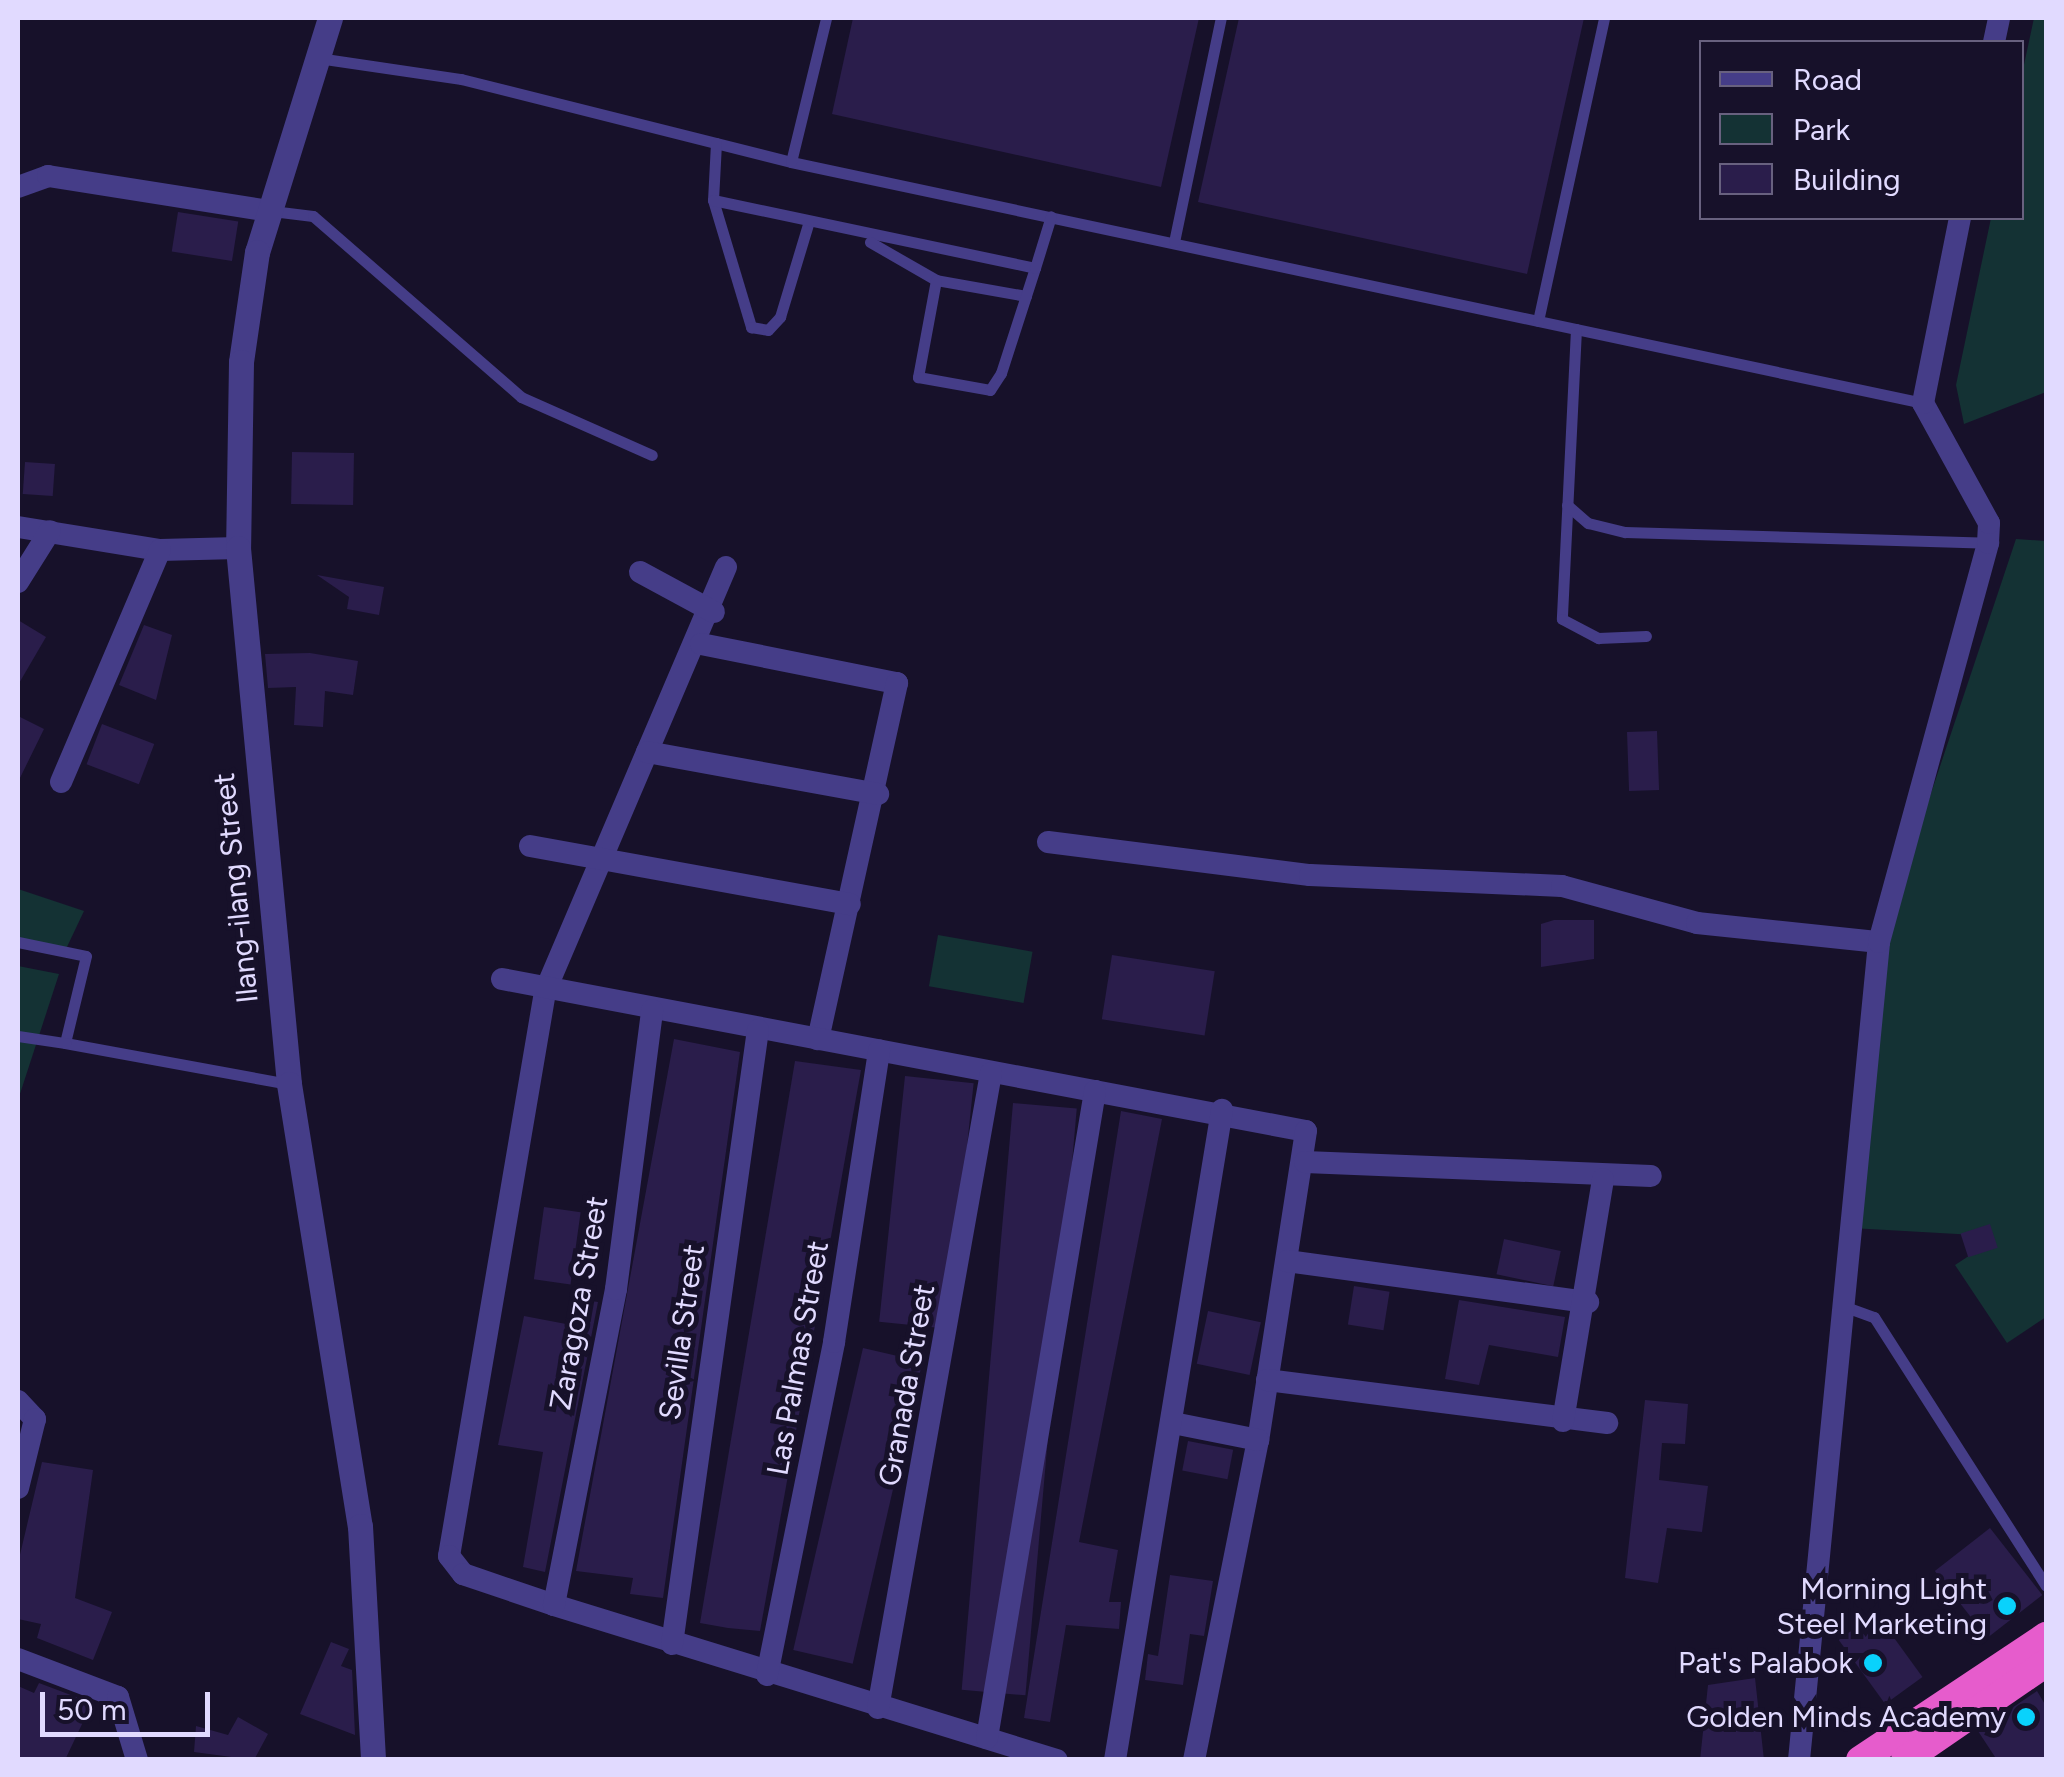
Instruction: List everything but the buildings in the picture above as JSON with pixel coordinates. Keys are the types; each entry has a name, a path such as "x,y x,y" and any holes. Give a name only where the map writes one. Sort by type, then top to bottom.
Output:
{"highway":[{"path":"1860,1760 2046,1636"},
{"path":"1904,1760 2046,1664"}],"street":[{"name":"Ilang-ilang Street","path":"330,18 268,211 241,362 238,548 289,1084 360,1526 374,1760"},
{"path":"18,186 48,176 268,211"},
{"path":"1799,1760 1879,942 1988,543 1989,524 1923,404 1960,220"},
{"path":"18,527 160,550 238,548"},
{"path":"18,582 50,531"},
{"path":"61,782 160,550"},
{"path":"726,567 701,644 647,752 544,992 449,1556 462,1574 554,1605 768,1675 1057,1760"},
{"path":"640,572 714,612"},
{"path":"701,644 897,683 878,794 818,1039"},
{"path":"647,752 878,794"},
{"path":"1048,842 1310,875 1562,886 1698,922 1879,942"},
{"path":"530,846 850,904"},
{"path":"502,979 544,992 1222,1110 1306,1130 1305,1162 1258,1440 1194,1760"},
{"name":"Zaragoza Street","path":"554,1605 616,1289 652,1010"},
{"name":"Sevilla Street","path":"672,1644 758,1030"},
{"name":"Las Palmas Street","path":"768,1675 834,1342 879,1050"},
{"name":"Granada Street","path":"878,1708 991,1072"},
{"path":"987,1738 1095,1090"},
{"path":"1115,1760 1222,1110"},
{"path":"1305,1162 1603,1179 1651,1176"},
{"path":"1563,1421 1588,1302 1603,1179"},
{"path":"1288,1262 1588,1302"},
{"path":"1268,1380 1563,1421 1606,1423"},
{"path":"18,1402 35,1419 18,1488"},
{"path":"1173,1423 1258,1440"},
{"path":"18,1659 118,1697 138,1760"}],"lane":[{"path":"791,162 826,18"},
{"path":"1174,242 1221,18"},
{"path":"1538,321 1604,18"},
{"path":"314,58 461,79 791,162 1923,404"},
{"path":"716,144 713,200 751,327 768,330 780,318 808,224"},
{"path":"713,200 860,236 1034,268"},
{"path":"268,211 313,216 521,397 652,455"},
{"path":"936,280 918,376 990,390 1051,216"},
{"path":"860,236 936,280 1026,296"},
{"path":"1576,329 1562,619 1598,638 1646,636"},
{"path":"1568,505 1588,524 1625,532 1988,543"},
{"path":"18,942 86,956 66,1043"},
{"path":"18,1036 289,1084"},
{"path":"1843,1306 1874,1318 2046,1586"}],"green space":[{"path":"2034,18 2046,18 2046,392 1964,424 1956,385 1991,220 2024,220 2024,65"},
{"path":"2016,539 2046,541 2046,1317 2007,1343 1955,1265 1978,1250 1975,1235 1851,1228 1884,934"},
{"path":"18,889 84,911 66,949 18,938"},
{"path":"938,935 1033,952 1024,1003 929,986"},
{"path":"18,966 59,974 18,1100"}],"place":[{"name":"Morning Light Steel Marketing","path":"2007,1606"},
{"name":"Pat's Palabok","path":"1873,1663"},
{"name":"Golden Minds Academy","path":"2026,1717"}]}
